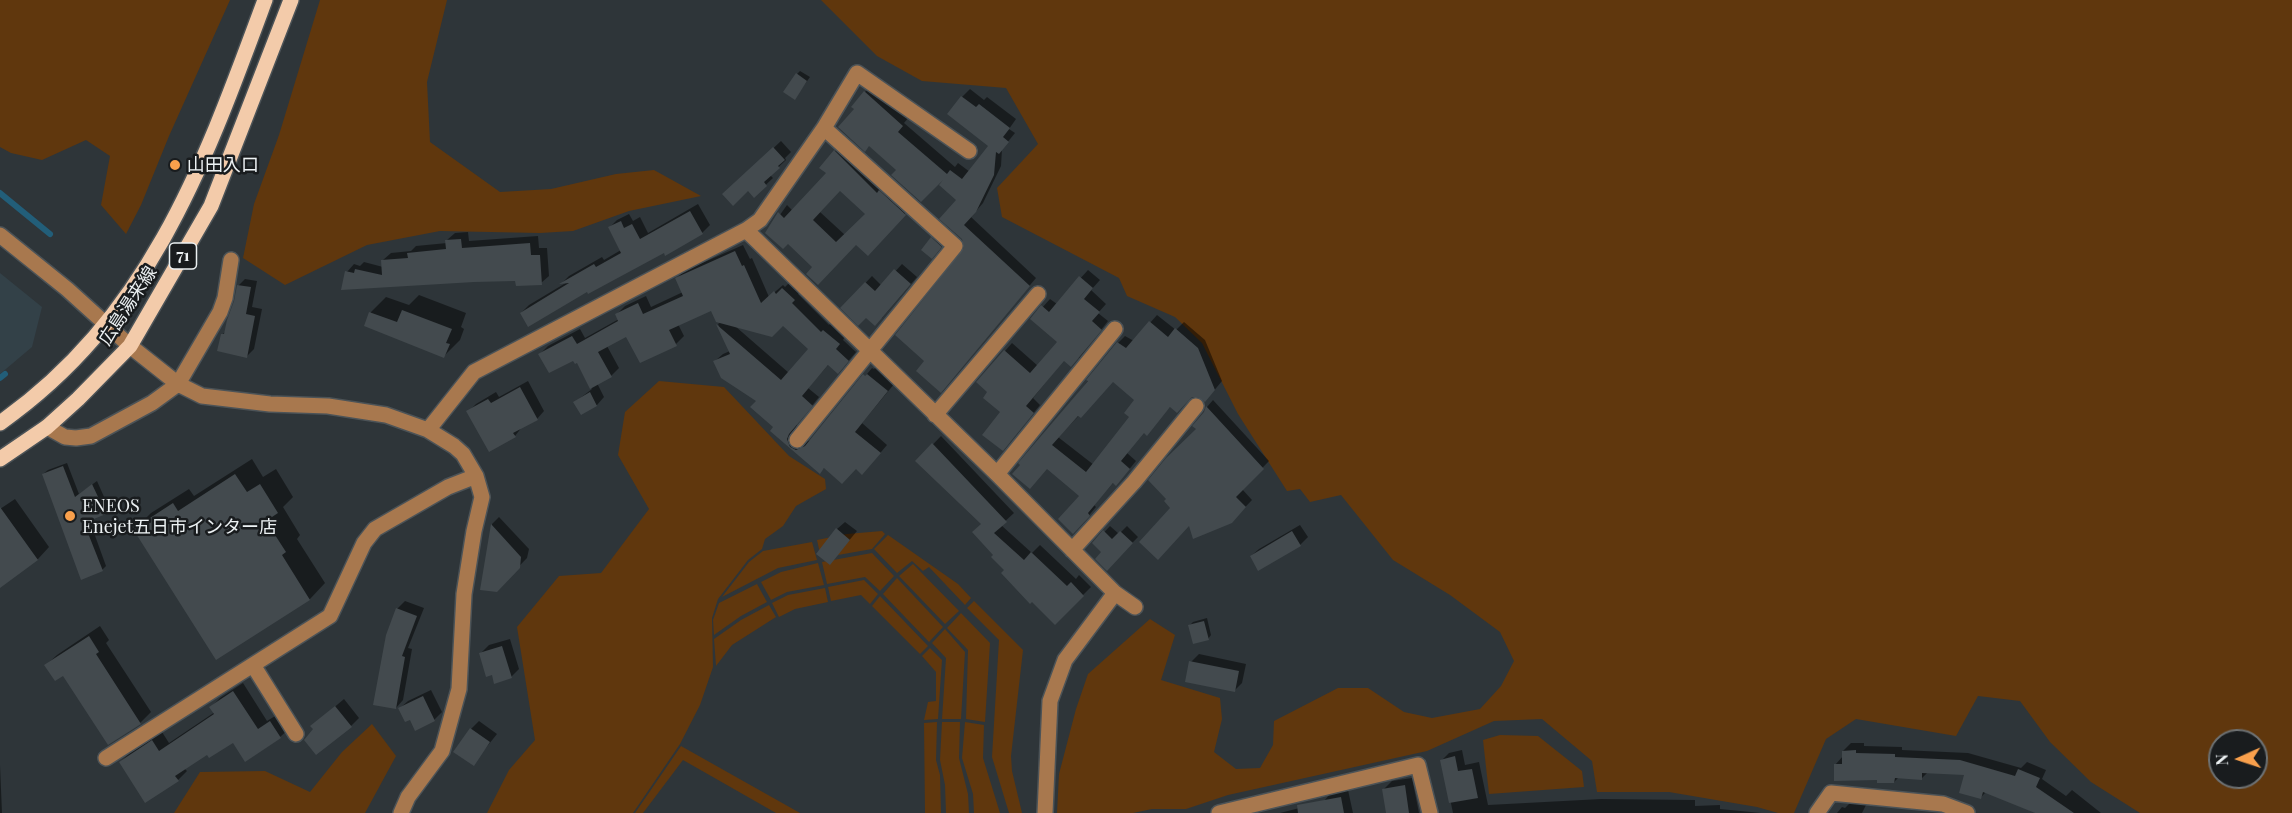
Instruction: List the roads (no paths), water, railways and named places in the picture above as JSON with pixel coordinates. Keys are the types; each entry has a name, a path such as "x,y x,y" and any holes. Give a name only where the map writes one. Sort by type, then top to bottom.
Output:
{"main road":[{"name":"広島湯来線","path":"0,423 33,398 68,366 107,324 140,280 177,216 231,92 265,0"},
{"name":"広島湯来線","path":"0,459 47,427 130,346 211,206 291,0"}],"street":[{"path":"428,430 474,372 746,230 760,220 824,128 857,73 969,151"},
{"path":"797,440 955,246 824,128"},
{"path":"746,230 870,349 1115,593 1136,607"},
{"path":"0,235 130,346 178,384 202,396 270,404 328,406 386,415 428,430 463,454 476,476 482,497 464,594 459,689 442,751 408,797 401,813"},
{"path":"47,427 65,437 91,436 152,403 178,384 220,312 231,260"},
{"path":"935,415 1038,294"},
{"path":"997,474 1115,329"},
{"path":"1072,550 1134,482 1196,406"},
{"path":"106,758 330,616 364,543 375,529 448,487 476,476"},
{"path":"1045,813 1050,701 1065,660 1115,593"},
{"path":"253,665 296,734"},
{"path":"1219,813 1418,765 1430,813"},
{"path":"1817,813 1831,793 1943,804 1967,813"}],"waterway":[{"path":"0,193 50,234"},
{"path":"0,378 5,374"}],"place":[{"name":"山田入口","path":"175,165"},
{"name":"ENEOS Enejet五日市インター店","path":"70,516"}]}
